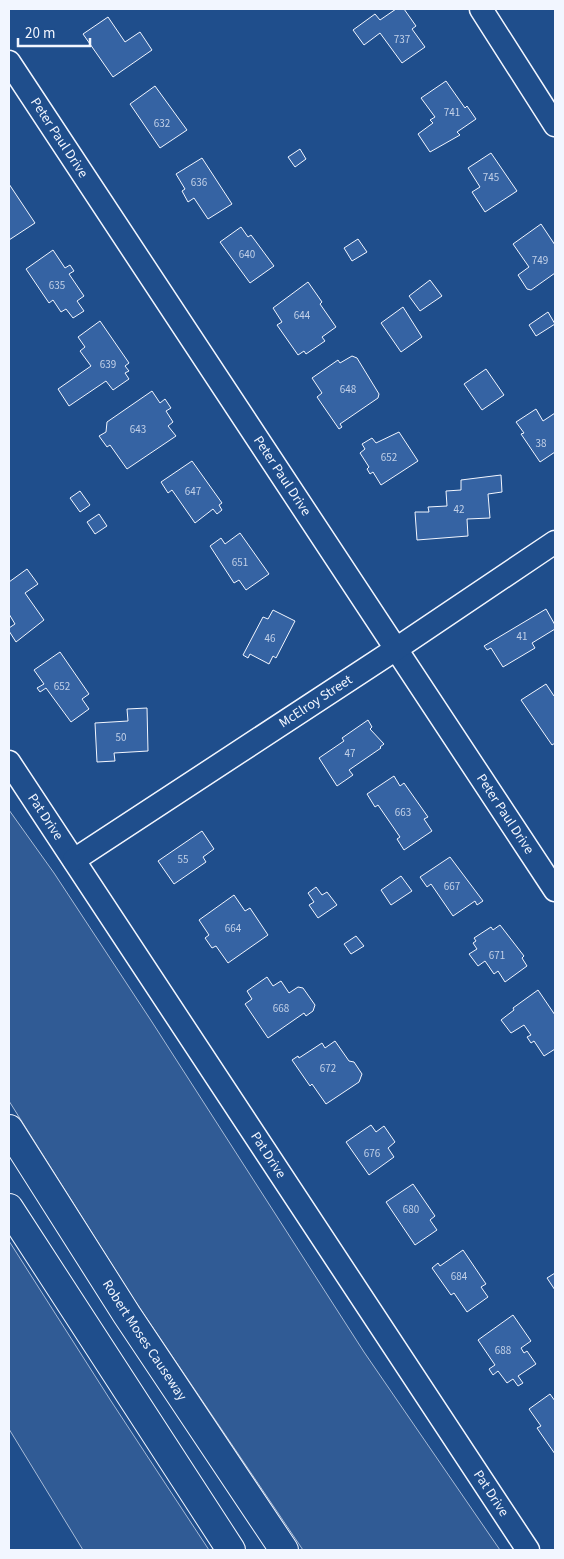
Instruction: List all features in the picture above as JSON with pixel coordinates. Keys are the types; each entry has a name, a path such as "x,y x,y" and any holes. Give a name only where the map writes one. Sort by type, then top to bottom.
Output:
{"highway":[{"name":"Robert Moses Causeway","path":"9,1129 133,1324 284,1550"},
{"path":"9,1208 231,1550"}],"street":[{"path":"481,9 555,125"},
{"name":"Peter Paul Drive","path":"9,62 555,890"},
{"name":"McElroy Street","path":"74,860 396,649 555,542"},
{"name":"Pat Drive","path":"9,762 528,1550"}],"shaded area":[{"path":"9,810 54,873 152,1022 364,1352 500,1550 303,1550 133,1298 9,1101"},
{"path":"9,1241 209,1550 83,1550 9,1429"}],"building":[{"path":"396,9 404,9 416,26 412,29 425,47 402,63 380,33 364,45 353,30 375,14 380,20"},
{"path":"108,17 125,42 140,32 152,50 113,77 83,34"},
{"path":"446,81 465,108 467,106 476,119 457,132 460,135 430,152 418,134 433,123 430,120 435,117 421,98"},
{"path":"155,86 187,130 160,148 130,104"},
{"path":"300,149 306,159 295,167 288,157"},
{"path":"491,153 517,191 485,212 472,192 480,187 468,168"},
{"path":"202,158 232,204 208,219 194,198 188,202 182,191 185,189 176,174"},
{"path":"9,184 35,223 9,240"},
{"path":"541,224 555,245 555,273 531,290 527,289 518,275 529,267 513,244"},
{"path":"241,227 248,237 251,235 274,266 250,283 220,242"},
{"path":"358,239 367,252 352,261 344,248"},
{"path":"53,250 65,268 70,265 74,271 69,274 84,296 77,301 84,311 73,318 66,309 61,312 53,300 49,303 26,269"},
{"path":"430,280 442,296 420,311 409,296"},
{"path":"308,282 336,327 322,337 325,341 306,354 304,351 298,355 277,325 282,322 273,308"},
{"path":"403,307 422,337 401,352 381,323"},
{"path":"548,312 555,324 536,336 529,325"},
{"path":"100,321 129,363 125,366 129,371 125,373 129,379 113,390 106,381 69,406 58,389 91,366 80,351 85,347 78,337"},
{"path":"352,356 357,358 379,394 378,398 340,424 342,427 339,429 317,397 322,393 312,378 338,360 340,363"},
{"path":"486,369 504,395 482,410 464,384"},
{"path":"152,391 160,403 165,399 171,408 166,411 173,422 168,426 176,436 127,469 110,445 107,447 99,436 106,432 107,422"},
{"path":"536,409 543,421 555,413 555,452 540,462 521,434 524,433 516,422"},
{"path":"399,432 418,461 381,485 373,472 370,474 367,469 369,467 360,453 365,449 362,444 372,438 376,443"},
{"path":"192,461 222,503 219,505 222,510 217,514 213,509 195,523 172,490 168,493 161,482"},
{"path":"501,475 502,492 488,494 490,518 467,519 468,536 417,540 415,512 429,512 428,507 447,506 446,491 461,490 461,480"},
{"path":"80,491 90,505 80,512 70,498"},
{"path":"99,514 107,526 95,534 87,522"},
{"path":"240,533 269,574 246,590 239,580 234,583 210,546 221,538 225,544"},
{"path":"27,569 38,584 25,593 44,620 16,642 9,631 9,628 15,624 9,614 9,582"},
{"path":"546,609 555,625 555,629 532,643 535,648 503,667 491,648 487,650 484,646"},
{"path":"273,610 295,621 276,658 273,656 269,664 250,654 248,658 243,655 263,617 268,619"},
{"path":"60,652 89,694 82,699 89,709 71,722 46,688 40,692 37,688 44,684 34,670"},
{"path":"546,684 555,695 555,743 552,745 521,700"},
{"path":"147,708 148,751 114,753 115,761 97,762 95,723 128,721 127,709"},
{"path":"368,720 372,727 370,729 384,744 349,770 353,775 337,786 319,758 344,741 342,738"},
{"path":"394,776 400,786 404,783 428,817 424,819 432,831 404,850 397,839 400,837 378,805 375,807 367,794"},
{"path":"202,831 214,849 203,857 206,862 174,884 158,861"},
{"path":"450,857 483,901 477,905 475,901 453,916 431,884 427,887 420,877"},
{"path":"401,876 412,891 391,905 381,890"},
{"path":"316,887 322,895 327,892 337,905 318,918 309,905 314,902 308,893"},
{"path":"234,895 245,911 250,908 268,935 228,963 216,946 212,948 205,938 209,935 199,920"},
{"path":"500,925 524,956 522,958 527,966 505,982 498,971 494,974 485,961 478,966 469,954 477,949 473,943 476,941 474,938 491,927 493,930"},
{"path":"356,936 364,946 351,954 344,944"},
{"path":"267,977 273,986 281,981 289,993 298,987 303,988 315,1005 313,1011 306,1016 304,1013 268,1038 245,1004 252,999 247,991"},
{"path":"538,990 555,1015 555,1049 544,1056 534,1041 531,1043 527,1037 531,1035 524,1025 511,1033 501,1020 514,1010 513,1008"},
{"path":"335,1041 349,1061 354,1062 362,1074 359,1082 326,1104 312,1084 310,1086 292,1060 298,1056 299,1058 322,1043 325,1048"},
{"path":"371,1125 376,1132 384,1126 395,1142 388,1148 394,1157 369,1175 346,1142"},
{"path":"413,1184 435,1216 430,1220 437,1230 415,1245 386,1202"},
{"path":"463,1250 486,1284 481,1287 488,1297 467,1312 454,1293 451,1295 432,1268 438,1263 440,1266"},
{"path":"555,1273 555,1290 547,1278"},
{"path":"513,1315 531,1341 521,1348 524,1353 527,1351 536,1364 518,1376 523,1383 518,1386 513,1379 507,1383 498,1371 493,1375 489,1369 495,1365 478,1340"},
{"path":"550,1394 555,1401 555,1454 537,1428 541,1426 529,1409"}]}
